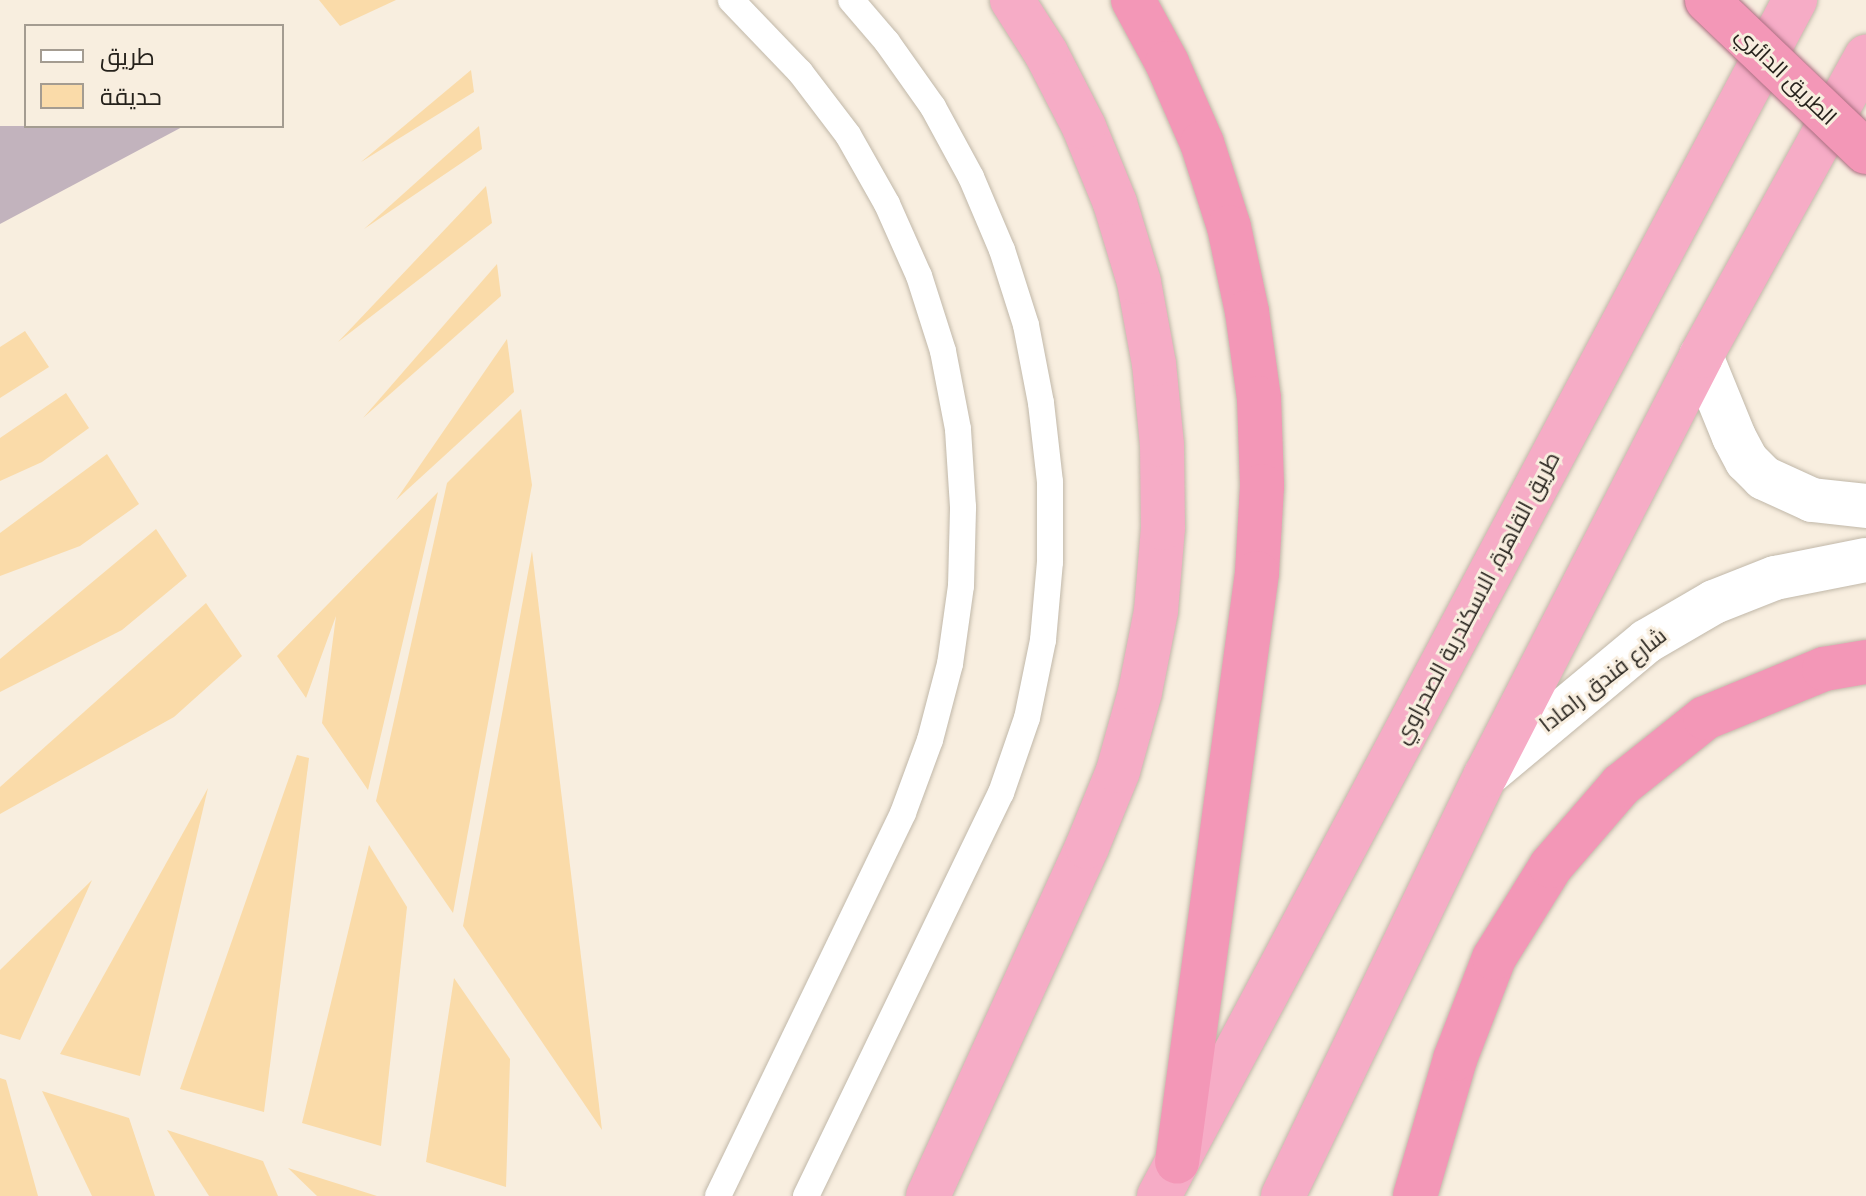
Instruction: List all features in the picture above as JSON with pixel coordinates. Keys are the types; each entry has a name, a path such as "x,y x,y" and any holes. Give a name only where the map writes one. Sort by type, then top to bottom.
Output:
{"highway":[{"path":"928,1196 1087,847 1118,771 1140,692 1156,611 1163,528 1162,445 1154,364 1139,282 1115,203 1084,127 1046,53 1012,0"},
{"path":"1133,0 1167,63 1202,143 1229,227 1247,312 1259,398 1262,486 1257,573 1168,1179"},
{"name":"الطريق الدائري","path":"1707,0 1866,152"},
{"name":"طريق القاهرة, الاسكندرية الصحراوي","path":"1168,1179 1795,0"},
{"path":"1283,1196 1486,775 1701,356 1866,57"},
{"path":"1415,1196 1455,1059 1494,958 1551,866 1621,785 1705,718 1824,669 1866,662"}],"street":[{"path":"1701,356 1734,437 1756,470 1786,491 1812,500 1866,506"},
{"name":"شارع فندق رامادا","path":"1486,775 1647,641 1714,602 1775,578 1866,560"}],"lane":[{"path":"718,1196 903,813 930,740 950,664 961,586 963,507 958,429 943,351 919,276 887,204 848,135 810,85 731,0"},
{"path":"806,1196 1001,793 1027,718 1043,640 1050,562 1050,482 1041,403 1026,325 1002,250 971,177 933,107 887,42 851,0"}],"green space":[{"path":"319,0 396,0 340,26"},
{"path":"471,70 474,92 361,162"},
{"path":"479,126 482,149 364,229"},
{"path":"486,186 492,223 338,342"},
{"path":"497,264 501,296 363,418"},
{"path":"25,331 49,367 0,398 0,347"},
{"path":"507,339 514,392 396,500"},
{"path":"66,393 89,428 42,462 0,481 0,438"},
{"path":"521,409 532,485 453,913 376,801 447,483"},
{"path":"107,454 139,504 80,546 0,576 0,533"},
{"path":"438,492 368,790 322,723 336,616 306,698 277,656"},
{"path":"156,529 187,576 122,630 0,692 0,659"},
{"path":"532,551 602,1130 463,926"},
{"path":"206,603 242,656 174,717 0,814 0,787"},
{"path":"297,755 309,758 264,1112 180,1089"},
{"path":"208,788 140,1076 60,1054"},
{"path":"369,845 407,907 381,1146 302,1123"},
{"path":"92,880 20,1040 0,1034 0,970"},
{"path":"454,978 510,1059 506,1187 426,1162"},
{"path":"0,1078 6,1080 38,1196 0,1196"},
{"path":"42,1091 129,1118 155,1196 92,1196"},
{"path":"167,1130 263,1161 278,1196 209,1196"},
{"path":"288,1168 377,1196 317,1196"}],"building":[{"path":"0,126 180,128 0,224"}]}
